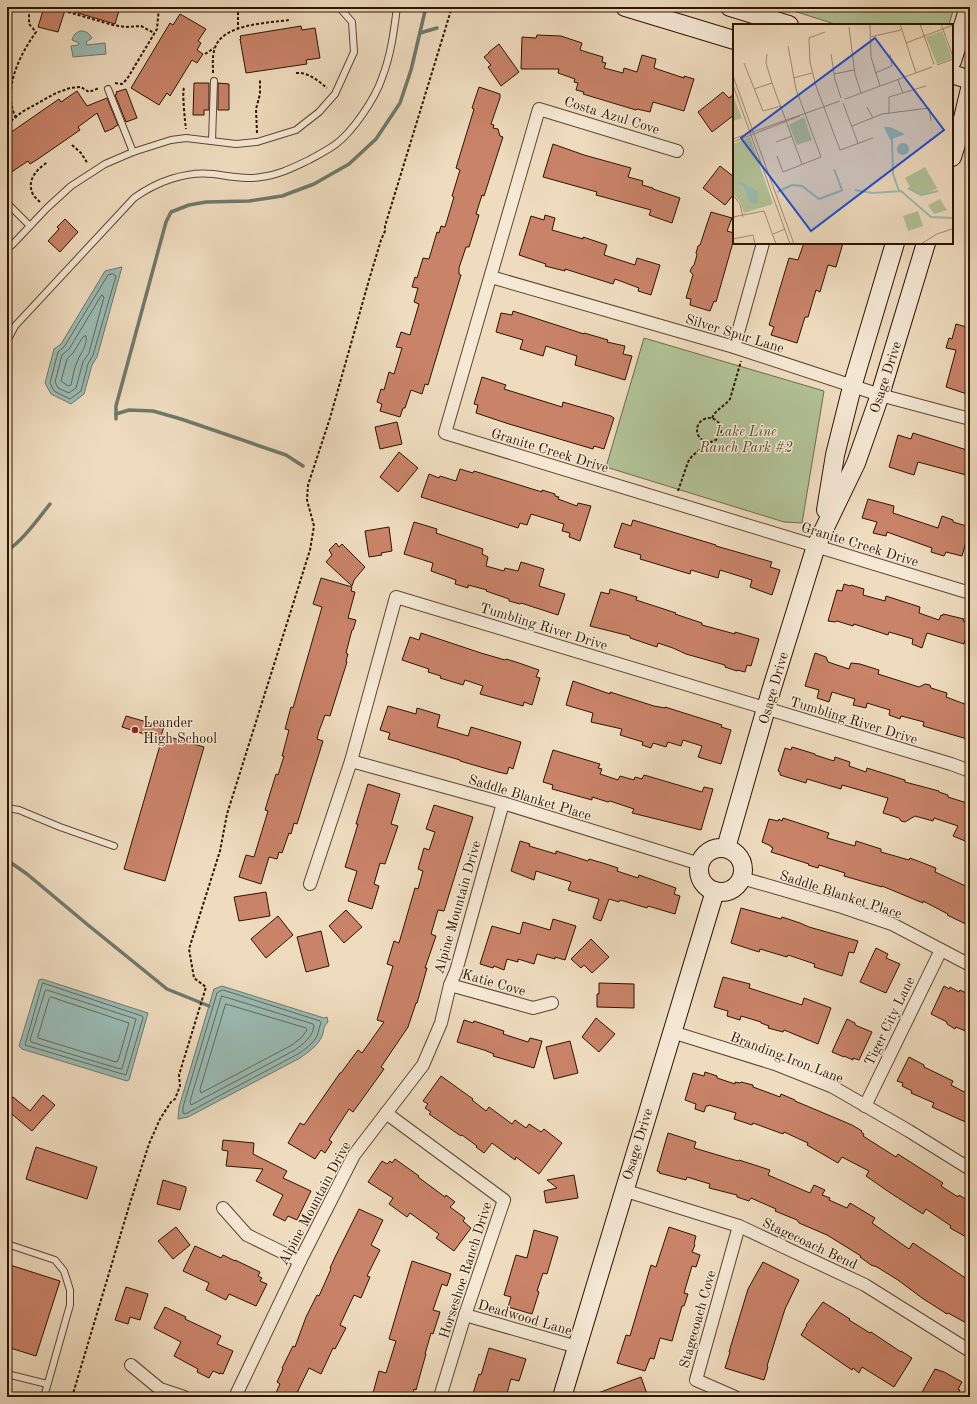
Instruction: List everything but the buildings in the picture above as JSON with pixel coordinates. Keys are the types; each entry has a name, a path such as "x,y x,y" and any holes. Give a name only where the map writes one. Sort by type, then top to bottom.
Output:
{"street":[{"path":"625,7 733,40"},
{"path":"730,7 786,24"},
{"path":"953,58 969,7"},
{"path":"953,74 970,80"},
{"path":"953,152 962,111 970,89"},
{"name":"Costa Azul Cove","path":"539,109 677,151"},
{"name":"Granite Creek Drive","path":"539,109 445,433 970,593"},
{"path":"739,349 763,244"},
{"name":"Osage Drive","path":"823,529 835,455 852,387 895,244"},
{"name":"Osage Drive","path":"726,848 816,546 856,463 880,395 926,244"},
{"name":"Silver Spur Lane","path":"491,277 739,349 852,387 970,419"},
{"name":"Tumbling River Drive","path":"310,884 350,761 396,597 970,771"},
{"name":"Saddle Blanket Place","path":"350,761 503,804 700,864"},
{"name":"Alpine Mountain Drive","path":"235,1397 300,1261 354,1154 423,1065 441,1023 450,985 456,971 503,804"},
{"path":"719,847 726,848 737,854 741,859 743,865 742,878 740,883 731,890 726,892 715,891 705,885 702,881 699,869 700,864 702,858 713,849 719,847"},
{"name":"Saddle Blanket Place","path":"742,878 842,907 892,924 970,966"},
{"name":"Osage Drive","path":"562,1397 623,1190 715,891"},
{"name":"Tiger City Lane","path":"865,1106 941,950"},
{"name":"Katie Cove","path":"450,985 533,1008 552,1003"},
{"name":"Branding Iron Lane","path":"672,1032 782,1067 833,1087 908,1131 970,1170"},
{"name":"Horseshoe Ranch Drive","path":"386,1113 504,1200 465,1315 440,1397"},
{"name":"Stagecoach Bend","path":"623,1190 739,1226 865,1285 970,1351"},
{"path":"223,1208 247,1235 300,1261"},
{"name":"Stagecoach Cove","path":"735,1397 696,1380 739,1226"},
{"name":"Deadwood Lane","path":"465,1315 576,1347"},
{"path":"131,1365 160,1389 184,1397"}],"lane":[{"path":"7,249 71,186 105,164 133,152 171,140 186,138 236,144 258,142 296,130 319,112 335,94 354,52 352,22 339,7"},
{"path":"7,341 14,326 134,198 144,190 165,180 191,174 261,178 287,171 336,144 355,125 382,79 390,50 398,7"},
{"path":"212,141 214,81"},
{"path":"108,89 133,152"},
{"path":"7,203 30,226"},
{"path":"7,808 19,810 60,827 114,846"},
{"path":"7,1244 55,1260 64,1271 70,1290 70,1306 44,1397"},
{"path":"7,1374 47,1384"}],"path":[{"path":"113,83 122,84 127,79 157,29 159,7"},
{"path":"238,7 238,28"},
{"path":"72,1397 149,1144 160,1119 171,1102 175,1099 180,1086 179,1075 206,987 194,978 189,949 220,851 227,814 310,550 314,526 307,500 308,485 330,418 369,280 385,231 385,226 452,7"},
{"path":"68,12 113,25 125,27 141,26 154,33"},
{"path":"16,118 11,108 12,86 15,73 26,47 36,32 29,24 29,14"},
{"path":"214,81 213,57 215,47 219,39 226,33 238,28 289,20"},
{"path":"205,54 215,47"},
{"path":"296,73 309,75 335,94"},
{"path":"258,142 256,109 260,94 260,79"},
{"path":"7,124 22,112 56,93 70,88 81,87 89,92 101,88"},
{"path":"184,88 182,91 186,138"},
{"path":"72,145 81,153 94,172"},
{"path":"47,208 32,192 31,185 35,172 48,162"},
{"path":"712,418 718,409 726,404 730,399 739,349"},
{"path":"712,418 718,423 720,431 719,435 714,440 705,441 698,435 697,428 704,419 712,418"},
{"path":"674,504 688,462 692,456 701,449 705,441"}],"green space":[{"path":"781,7 954,7 949,24 835,24"},
{"name":"Lake Line Ranch Park #2","path":"644,338 824,391 802,523 784,522 606,467"}],"water":[{"path":"84,31 92,38 86,42 87,45 105,43 106,54 73,57 71,46 78,45 79,43 72,40 72,38 76,33"},
{"path":"122,267 97,357 92,365 84,394 71,404 51,394 45,383 54,349 61,344 105,271"},
{"path":"42,979 148,1013 129,1080 127,1081 22,1049 19,1046 39,980"},
{"path":"222,986 324,1018 327,1017 328,1022 318,1043 300,1058 188,1117 178,1119 179,1107 214,989"}],"waterway":[{"path":"116,419 116,406 166,222 171,212 189,205 206,202 249,201 282,196 314,184 349,164 376,139 400,103 411,70 426,7"},
{"path":"420,33 437,28"},
{"path":"116,414 129,410 153,411 286,455 303,466"},
{"path":"7,551 25,535 50,504"},
{"path":"7,860 27,874 167,989 209,1006"}],"place":[{"name":"Leander High School","path":"135,730"}]}
